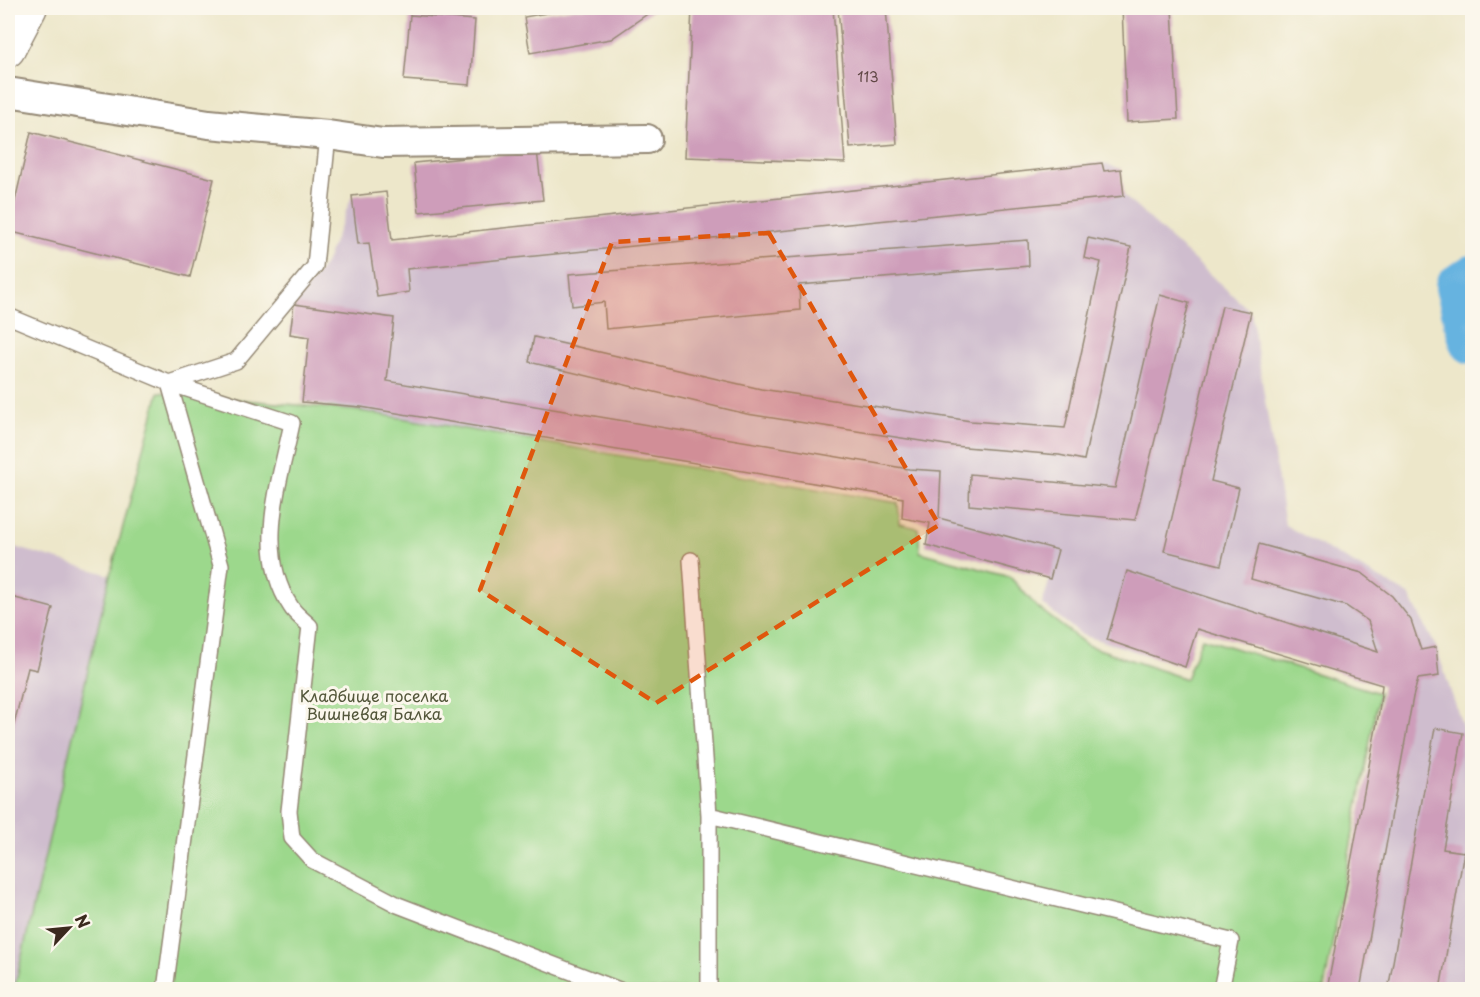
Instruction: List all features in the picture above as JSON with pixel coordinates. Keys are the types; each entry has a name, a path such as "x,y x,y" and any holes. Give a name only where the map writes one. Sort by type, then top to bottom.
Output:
{"street":[{"path":"8,50 30,8"},
{"path":"8,92 209,124 328,135 383,143 647,139"}],"lane":[{"path":"169,383 236,361 315,266 328,135"},
{"path":"8,316 169,383 292,423 271,530 274,569 291,607 310,626 289,811 292,838 312,861 398,904 619,990"},
{"path":"165,990 221,565 169,383"},
{"path":"691,560 709,815 709,990"},
{"path":"709,815 1231,941 1221,990"}],"highlighted area":[{"path":"769,233 939,525 656,703 480,590 612,242"}],"shaded area":[{"path":"1102,163 1121,169 1124,196 1251,312 1285,525 1409,595 1436,647 1472,755 1472,989 1327,989 1379,712 1382,685 1197,629 1185,667 1082,635 1042,604 1050,579 926,545 930,523 902,518 902,498 302,402 309,337 290,334 294,304 325,264 352,196 386,192 392,240"},
{"path":"8,545 110,575 14,990 8,989"}],"green space":[{"name":"Кладбище поселка Вишневая Балка","path":"159,392 360,411 898,503 900,524 918,528 920,552 1010,577 1037,607 1087,645 1186,679 1202,638 1379,693 1324,989 14,990 110,575"}],"building":[{"path":"575,8 656,8 611,39 530,53 524,17"},
{"path":"692,8 833,8 845,163 685,157"},
{"path":"838,8 886,8 897,144 850,148"},
{"path":"1122,8 1172,8 1178,119 1127,122"},
{"path":"410,15 475,20 470,85 404,80"},
{"path":"31,132 214,179 190,277 8,231"},
{"path":"537,151 543,200 419,212 414,163"},
{"path":"1102,163 1104,171 1121,169 1124,196 407,269 409,292 377,297 369,243 358,244 352,196 386,192 392,240"},
{"path":"1088,238 1131,247 1084,460 1059,455 953,446 747,414 529,362 534,337 761,389 971,421 1065,428 1101,262 1084,258"},
{"path":"1028,240 1029,266 799,285 800,310 606,329 604,302 572,306 569,274"},
{"path":"1160,295 1189,303 1135,520 969,505 970,474 1115,488"},
{"path":"294,304 394,318 387,381 909,469 941,471 939,518 1058,550 1050,579 926,545 930,523 902,518 903,498 361,407 302,402 309,337 290,334"},
{"path":"1222,306 1251,312 1211,481 1239,488 1221,565 1164,551"},
{"path":"1259,544 1362,573 1392,596 1411,620 1421,650 1436,647 1439,676 1418,679 1413,697 1360,990 1327,990 1379,712 1382,685 1197,629 1185,667 1107,640 1127,571 1378,652 1368,621 1346,606 1251,579"},
{"path":"8,596 53,608 37,670 28,668 8,748"},
{"path":"1435,728 1463,733 1443,849 1464,852 1440,990 1388,990"}],"waterway":[{"path":"1472,278 1458,287 1472,341"}]}
